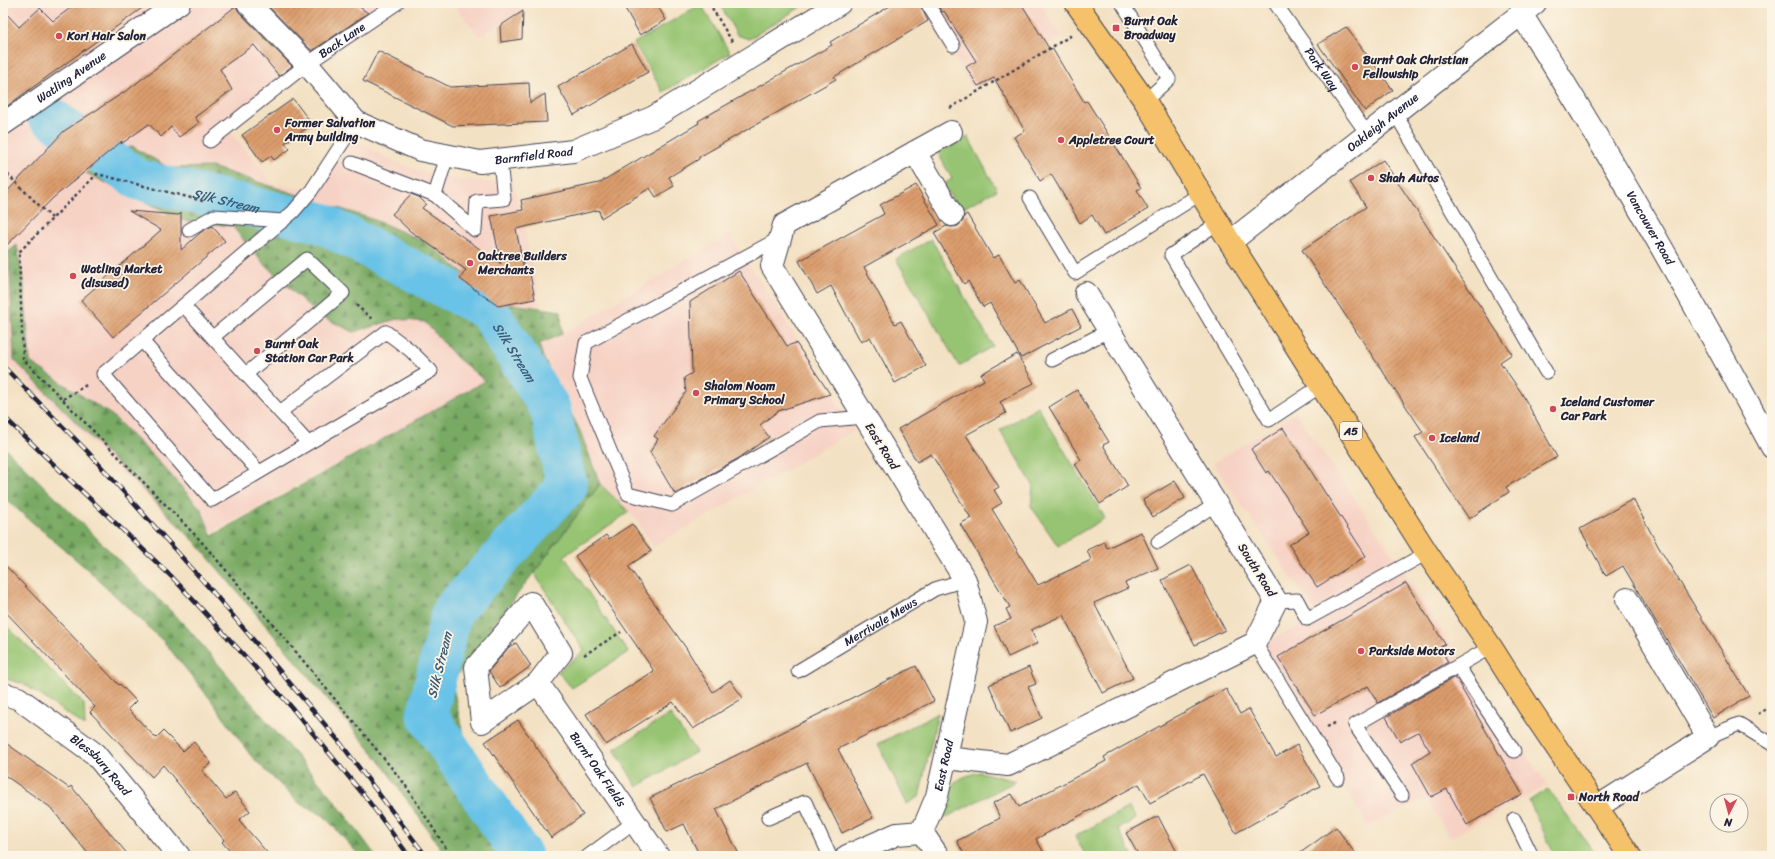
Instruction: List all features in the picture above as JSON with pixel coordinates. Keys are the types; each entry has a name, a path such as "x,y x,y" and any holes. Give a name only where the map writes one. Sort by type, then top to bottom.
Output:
{"main road":[{"name":"A5","path":"1076,3 1145,101 1218,223 1428,553 1529,707 1630,856"}],"street":[{"name":"Watling Avenue","path":"3,124 179,3"},
{"name":"Barnfield Road","path":"248,3 307,64 356,122 420,150 480,162 573,151 654,117 840,3"},
{"name":"Oakleigh Avenue","path":"1230,242 1528,9"},
{"name":"Vancouver Road","path":"1528,9 1566,83 1693,300 1772,447"},
{"name":"East Road","path":"922,832 937,796 976,622 965,580 864,418 772,266 784,225 951,132"},
{"path":"915,152 952,215"},
{"name":"South Road","path":"1086,293 1108,331 1276,601 1255,643"},
{"path":"1597,807 1708,737 1627,599"},
{"path":"531,603 561,652 538,683 482,722 476,667 531,603"},
{"path":"946,758 1008,765 1255,643"},
{"name":"Burnt Oak Fields","path":"538,683 658,856"},
{"name":"Blessbury Road","path":"3,694 18,698 95,754 179,856"},
{"path":"846,856 897,834 922,832 938,856"}],"lane":[{"name":"Back Lane","path":"210,141 307,64 397,3"},
{"path":"927,3 953,45"},
{"path":"1122,3 1169,79 1145,101"},
{"name":"Park Way","path":"1276,3 1368,135"},
{"path":"1395,113 1546,372"},
{"path":"280,412 386,332 410,350 431,371 212,500 103,374 293,212 311,191 356,122"},
{"path":"435,195 447,156"},
{"path":"352,163 435,195 475,230 477,202 504,198 500,160"},
{"path":"1030,198 1075,273 1200,194"},
{"path":"188,230 214,216 283,221"},
{"path":"1218,223 1171,255 1269,420 1322,385"},
{"path":"780,238 586,343 580,378 628,494 672,505 820,421 864,418"},
{"path":"213,337 307,259 343,293 246,374"},
{"path":"184,306 308,443"},
{"path":"1052,360 1108,331"},
{"path":"142,342 259,472"},
{"path":"1158,542 1216,504"},
{"path":"1276,601 1297,600 1307,619 1428,553"},
{"name":"Merrivale Mews","path":"798,671 935,589 965,580"},
{"path":"1255,643 1338,778"},
{"path":"1402,795 1355,725 1491,647"},
{"path":"1458,666 1514,751"},
{"path":"1708,737 1740,724 1772,744"},
{"path":"768,818 805,802 830,856"},
{"path":"1514,819 1532,856"},
{"path":"588,856 634,822"}],"path":[{"path":"709,3 745,62"},
{"path":"951,132 941,113 1092,24"},
{"path":"3,170 52,218"},
{"path":"209,202 97,174 18,252 23,359 210,551 404,783 452,856"},
{"path":"343,293 386,332"},
{"path":"62,399 103,374"}],"shaded area":[{"path":"3,3 401,3 229,130 273,184 312,191 356,140 381,155 408,167 436,175 461,180 487,182 513,180 538,288 540,344 562,334 730,234 855,430 653,547 637,519 600,484 580,430 543,357 486,381 194,542 3,358"},
{"path":"453,3 532,3 480,37"},
{"path":"919,3 1040,3 1062,37 973,89"},
{"path":"1296,413 1414,586 1454,651 1547,785 1450,838 1427,799 1368,826 1259,648 1317,615 1213,463"}],"green space":[{"path":"719,3 807,3 749,39 737,35"},
{"path":"701,4 730,53 663,92 634,43"},
{"path":"968,137 997,190 959,210 944,184 952,179 938,153"},
{"path":"132,146 169,168 212,167 375,220 428,243 461,271 505,303 561,311 562,334 539,344 543,357 580,431 600,484 452,682 463,735 541,856 446,856 379,760 197,544 14,360 9,251 17,245 24,286 30,362 113,416 161,464 201,509 212,536 485,381 456,357 425,322 397,319 354,332 318,315 262,262 232,226 185,221 86,173"},
{"path":"931,239 993,346 959,366 896,259"},
{"path":"1038,407 1105,518 1058,546 1031,506 1033,485 1000,430"},
{"path":"3,446 185,625 334,800 376,856 360,856 324,816 299,803 251,756 211,700 164,642 87,569 3,497"},
{"path":"600,484 629,512 564,556 628,652 572,688 558,672 584,651 534,573"},
{"path":"3,622 84,704 85,726 24,684 3,678"},
{"path":"938,713 919,797 907,804 878,744"},
{"path":"670,714 696,752 637,787 614,749"},
{"path":"980,772 1016,781 943,819 947,800 952,787 962,778"},
{"path":"1548,789 1597,856 1555,856 1529,801"},
{"path":"1129,807 1136,819 1118,829 1133,856 1086,856 1075,836"}],"building":[{"path":"77,3 149,3 3,109 3,10 19,27 40,8 53,21"},
{"path":"265,3 354,3 368,13 312,51"},
{"path":"622,3 656,3 666,20 640,35"},
{"path":"895,3 919,3 928,21 834,77 836,79 699,157 699,159 669,177 674,186 656,197 650,188 601,218 599,210 516,229 524,270 529,269 535,299 498,306 460,279 466,270 410,231 392,214 411,194 419,197 426,204 422,208 501,264 491,216 523,210 521,200 599,183 699,123 698,121 832,45 830,42"},
{"name":"Appletree Court","path":"936,3 1021,3 1050,50 1052,48 1084,102 1087,101 1126,163 1141,188 1137,190 1148,209 1104,235 1092,215 1080,223 1051,174 1040,181 1014,137 1025,131 994,78 978,86 966,67 976,61 944,11 942,12"},
{"path":"236,6 239,12 292,66 279,76 254,45 220,69 232,90 195,117 199,123 179,137 171,127 161,137 149,124 121,144 122,141 53,198 3,249 3,196 64,131 129,89"},
{"path":"523,11 522,39 501,42 500,26"},
{"name":"Burnt Oak Christian Fellowship","path":"1346,27 1393,90 1365,111 1318,44"},
{"path":"632,44 648,72 574,115 558,87"},
{"path":"378,51 450,87 529,83 530,103 545,94 547,122 453,126 363,81"},
{"name":"Former Salvation Army building","path":"293,99 312,124 285,143 290,149 274,160 271,156 262,162 242,135"},
{"path":"1383,160 1512,354 1500,362 1521,392 1557,457 1506,487 1509,492 1469,519 1415,437 1423,432 1302,250 1366,207 1350,182"},
{"path":"916,185 939,225 864,267 895,324 901,321 926,366 895,383 870,337 861,342 831,286 817,294 799,261 884,214 880,205"},
{"path":"129,211 179,215 181,213 181,250 201,232 212,226 225,241 113,337 81,300 161,230"},
{"path":"967,214 993,258 999,255 1015,283 1020,280 1045,323 1072,309 1081,326 1021,358 990,303 983,307 968,281 964,284 934,233 946,226 958,226"},
{"path":"739,271 787,346 796,343 830,394 778,411 760,425 769,437 739,458 675,494 650,452 658,439 654,436 686,392 684,378 692,373 690,302"},
{"path":"1017,354 1034,383 1000,402 1006,413 966,435 999,487 994,490 1002,503 992,509 1038,585 1091,560 1087,550 1104,542 1107,548 1141,532 1158,568 1125,583 1128,588 1094,603 1133,678 1103,693 1063,615 1031,630 1038,643 1008,657 994,626 1011,619 1006,609 1010,607 960,524 971,518 931,454 917,462 898,429 984,380 981,374"},
{"path":"1077,390 1109,442 1103,445 1128,486 1100,504 1075,464 1081,460 1049,407"},
{"path":"1283,428 1366,556 1317,587 1289,545 1309,532 1269,471 1266,473 1251,449"},
{"path":"1175,481 1185,498 1153,517 1143,500"},
{"path":"1633,499 1658,546 1749,696 1713,718 1623,566 1606,576 1580,529"},
{"path":"632,524 651,551 628,566 686,648 713,692 730,680 743,698 693,729 673,702 606,745 586,714 654,671 575,556 606,535 609,539"},
{"path":"3,563 136,701 128,709 156,738 163,731 183,751 194,742 211,763 202,770 226,799 235,792 250,811 239,820 270,856 234,856 222,842 224,840 163,765 152,777 90,712 95,707 3,609"},
{"path":"1191,565 1225,630 1195,645 1162,580"},
{"name":"Parkside Motors","path":"1406,583 1445,644 1440,647 1448,662 1378,703 1368,686 1315,715 1278,657"},
{"path":"516,643 531,666 500,688 489,671 509,647"},
{"path":"916,666 934,701 838,749 873,818 842,833 807,763 716,809 740,856 700,856 684,824 667,832 650,798"},
{"path":"1029,667 1036,684 1028,687 1042,718 1010,733 989,685"},
{"path":"1455,677 1522,794 1467,825 1447,789 1431,797 1412,763 1430,751 1418,732 1400,742 1386,717"},
{"path":"1226,689 1240,714 1249,709 1276,757 1297,745 1320,786 1236,833 1203,774 1150,803 1139,784 1036,839 1046,856 965,856 957,841 1000,818 993,803 1012,794 1019,807 1106,761 1104,757"},
{"path":"518,720 583,815 551,838 485,742"},
{"path":"3,741 69,788 71,786 129,856 90,856 50,807 3,774"},
{"path":"1158,816 1179,856 1139,856 1126,833"},
{"path":"1336,827 1357,856 1296,856 1314,843"}],"waterway":[{"name":"Silk Stream","path":"22,96 47,115"},
{"name":"Silk Stream","path":"47,115 139,180 322,223 488,310 550,408 567,486 452,611 427,715 522,856"}],"railway":[{"path":"3,366 88,452 212,591 338,740 426,856"},
{"path":"3,416 172,577 288,703 367,799 409,856"}],"place":[{"name":"Burnt Oak Broadway","path":"1116,28"},
{"name":"Kori Hair Salon","path":"59,36"},
{"name":"Burnt Oak Christian Fellowship","path":"1355,67"},
{"name":"Former Salvation Army building","path":"277,130"},
{"name":"Appletree Court","path":"1061,140"},
{"name":"Shah Autos","path":"1371,178"},
{"name":"Oaktree Builders Merchants","path":"470,263"},
{"name":"Watling Market (disused)","path":"73,276"},
{"name":"Burnt Oak Station Car Park","path":"257,351"},
{"name":"Shalom Noam Primary School","path":"696,393"},
{"name":"Iceland Customer Car Park","path":"1553,409"},
{"name":"Iceland","path":"1432,438"},
{"name":"Parkside Motors","path":"1361,651"},
{"name":"North Road","path":"1571,797"}]}
